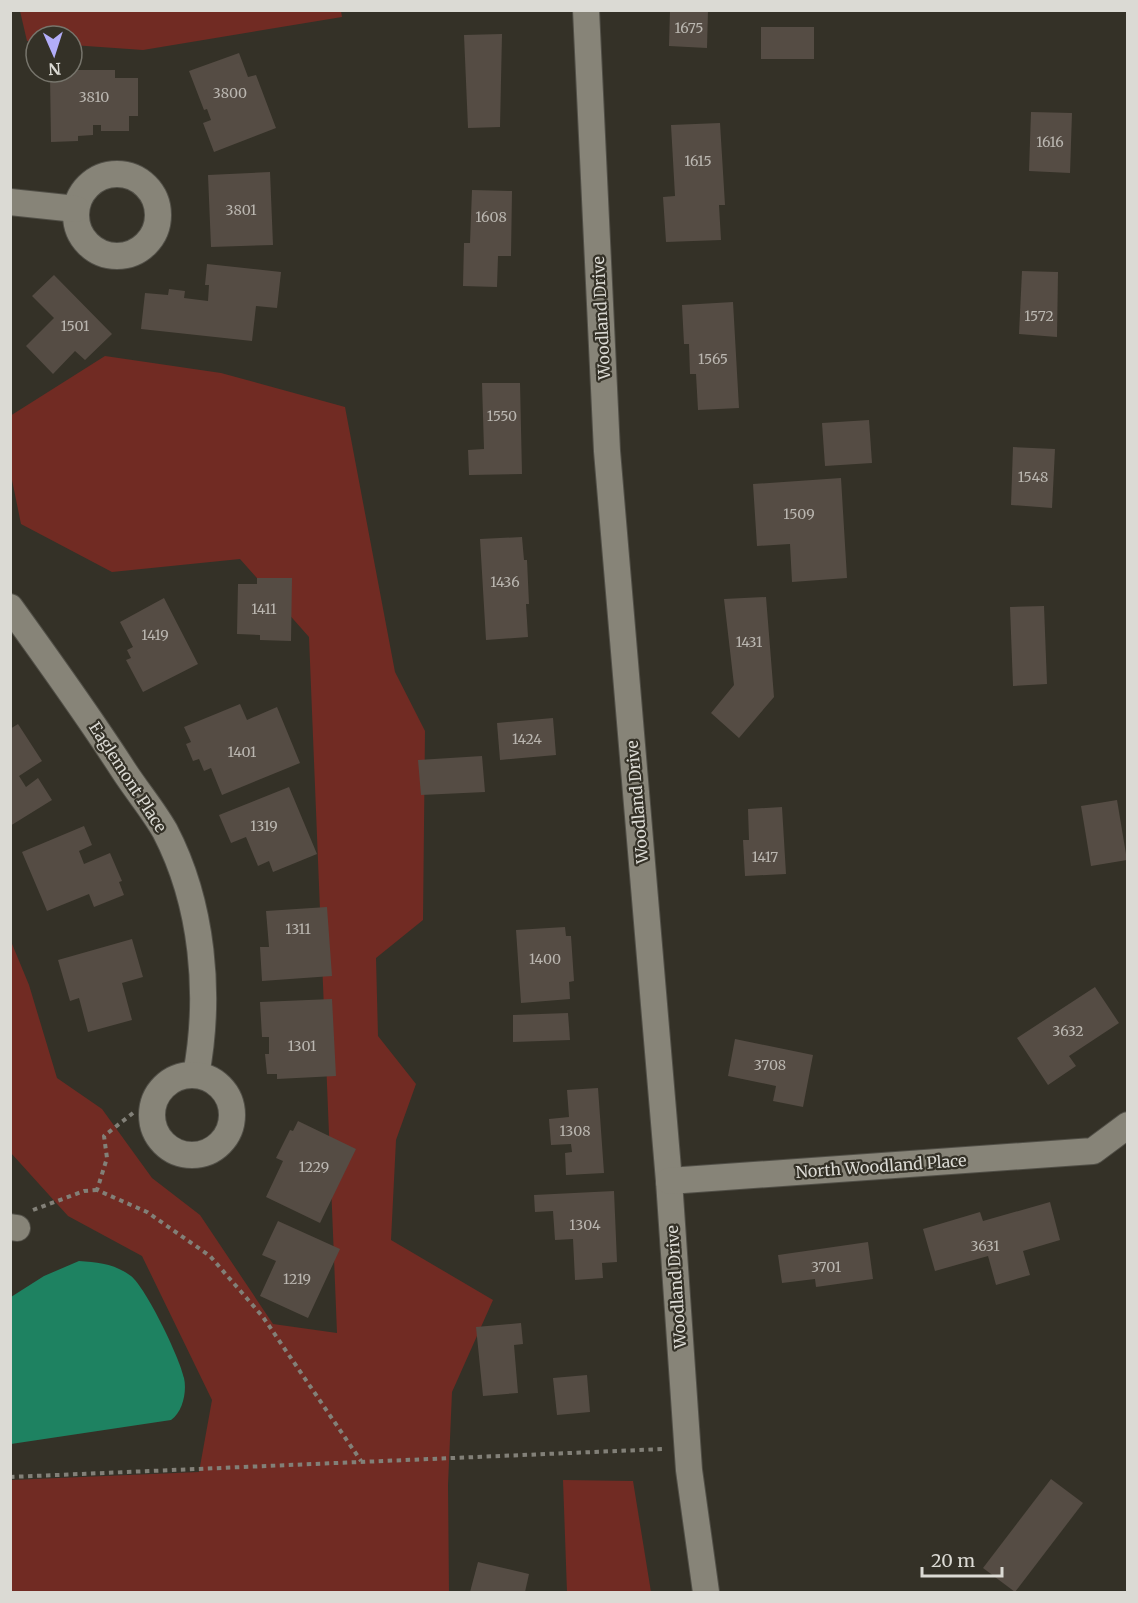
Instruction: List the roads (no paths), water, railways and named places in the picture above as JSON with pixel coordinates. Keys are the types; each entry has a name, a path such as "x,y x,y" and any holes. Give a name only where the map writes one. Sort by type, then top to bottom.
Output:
{"street":[{"name":"Woodland Drive","path":"586,10 608,451 669,1181 687,1448 705,1593"},
{"path":"10,202 76,209"},
{"name":"Eaglemont Place","path":"10,607 99,733 165,832 169,842 198,928 203,982 202,1045 196,1075"},
{"name":"North Woodland Place","path":"669,1181 1093,1151 1128,1125"}]}
